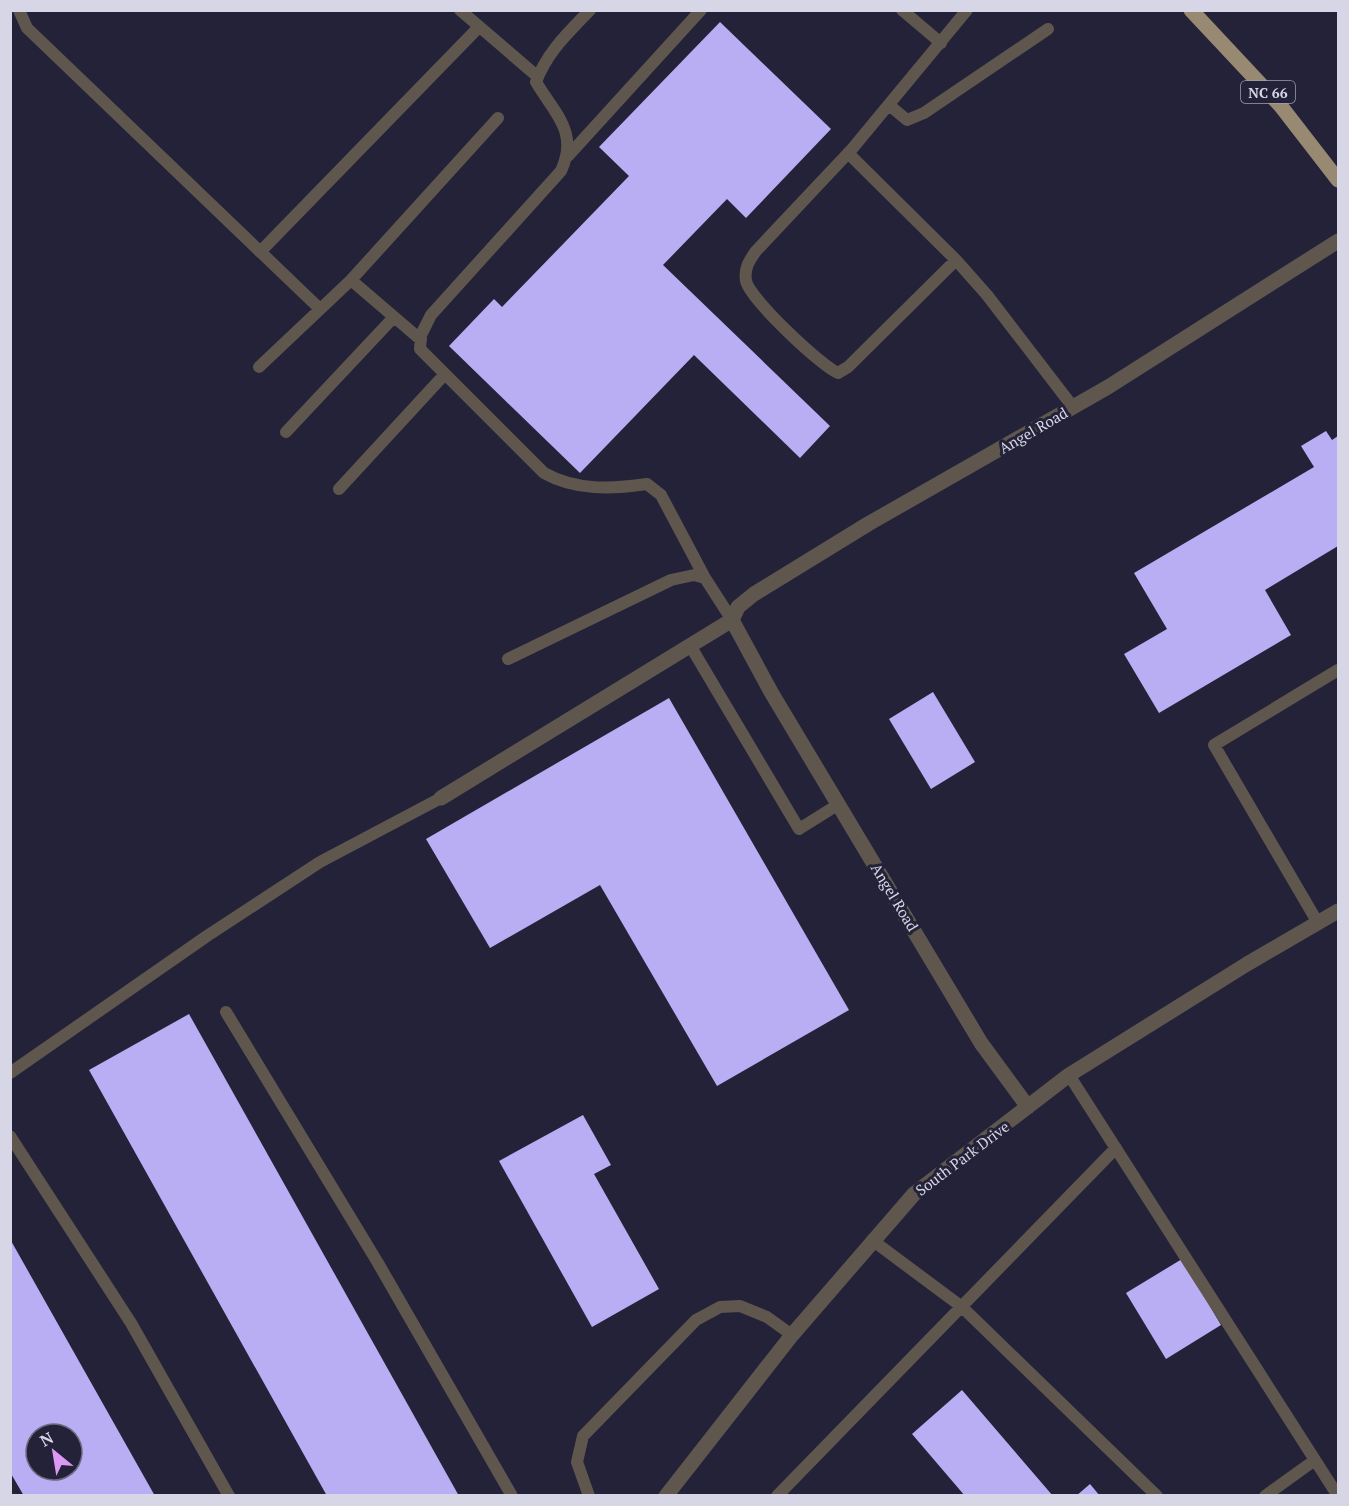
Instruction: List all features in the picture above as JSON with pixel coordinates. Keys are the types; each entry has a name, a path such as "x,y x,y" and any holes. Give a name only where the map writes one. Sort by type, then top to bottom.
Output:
{"main road":[{"name":"NC 66","path":"1191,10 1280,105 1338,180"}],"street":[{"name":"Angel Road","path":"441,798 691,647 732,620 738,607 754,594 868,524 1073,407 1338,241"},
{"name":"Angel Road","path":"732,620 771,692 981,1043 1028,1107"},
{"name":"South Park Drive","path":"666,1496 792,1335 914,1194 1070,1075 1247,964 1338,911"}],"lane":[{"path":"19,10 27,28 320,309"},
{"path":"460,10 478,28 538,77"},
{"path":"568,156 569,141 560,118 536,82 541,67 557,44 590,10"},
{"path":"701,10 568,156 561,171 430,315 420,349 544,473 562,483 576,487 624,487 647,484 661,495 705,578 732,620"},
{"path":"902,10 940,43"},
{"path":"956,260 849,367 838,373 827,369 786,329 755,298 746,283 745,266 756,251 848,153 967,10"},
{"path":"260,252 478,28"},
{"path":"889,105 908,120 924,113 1048,29"},
{"path":"259,367 351,280 498,118"},
{"path":"848,153 956,260 987,295 1073,407"},
{"path":"351,280 421,340"},
{"path":"286,432 394,317"},
{"path":"339,489 445,374"},
{"path":"508,659 671,579 694,574 705,578"},
{"path":"691,647 799,829 839,804"},
{"path":"1318,922 1214,745 1338,670"},
{"path":"10,1073 207,936 320,862 441,798"},
{"path":"226,1012 378,1263 512,1496"},
{"path":"1070,1075 1338,1496"},
{"path":"10,1136 131,1323 229,1496"},
{"path":"777,1496 1116,1148"},
{"path":"872,1240 962,1307 1157,1496"},
{"path":"589,1496 578,1462 584,1436 696,1320 720,1307 740,1306 767,1317 792,1335"},
{"path":"1265,1496 1315,1460"}],"building":[{"path":"720,22 831,129 746,218 727,199 663,265 830,426 800,458 694,355 580,473 449,346 494,299 502,307 629,176 599,147"},
{"path":"1326,431 1332,440 1338,436 1338,546 1265,590 1291,635 1159,713 1124,654 1167,629 1134,573 1314,467 1301,446"},
{"path":"933,692 975,762 931,789 889,719"},
{"path":"669,698 849,1010 717,1086 600,885 490,948 426,839"},
{"path":"189,1014 459,1496 327,1496 89,1070"},
{"path":"583,1115 611,1165 594,1174 659,1289 592,1327 499,1161"},
{"path":"10,1239 155,1496 24,1496 10,1472"},
{"path":"1182,1259 1221,1325 1166,1359 1126,1293"},
{"path":"962,1390 1053,1496 965,1496 912,1434"},
{"path":"1090,1484 1100,1496 1076,1496"}]}
